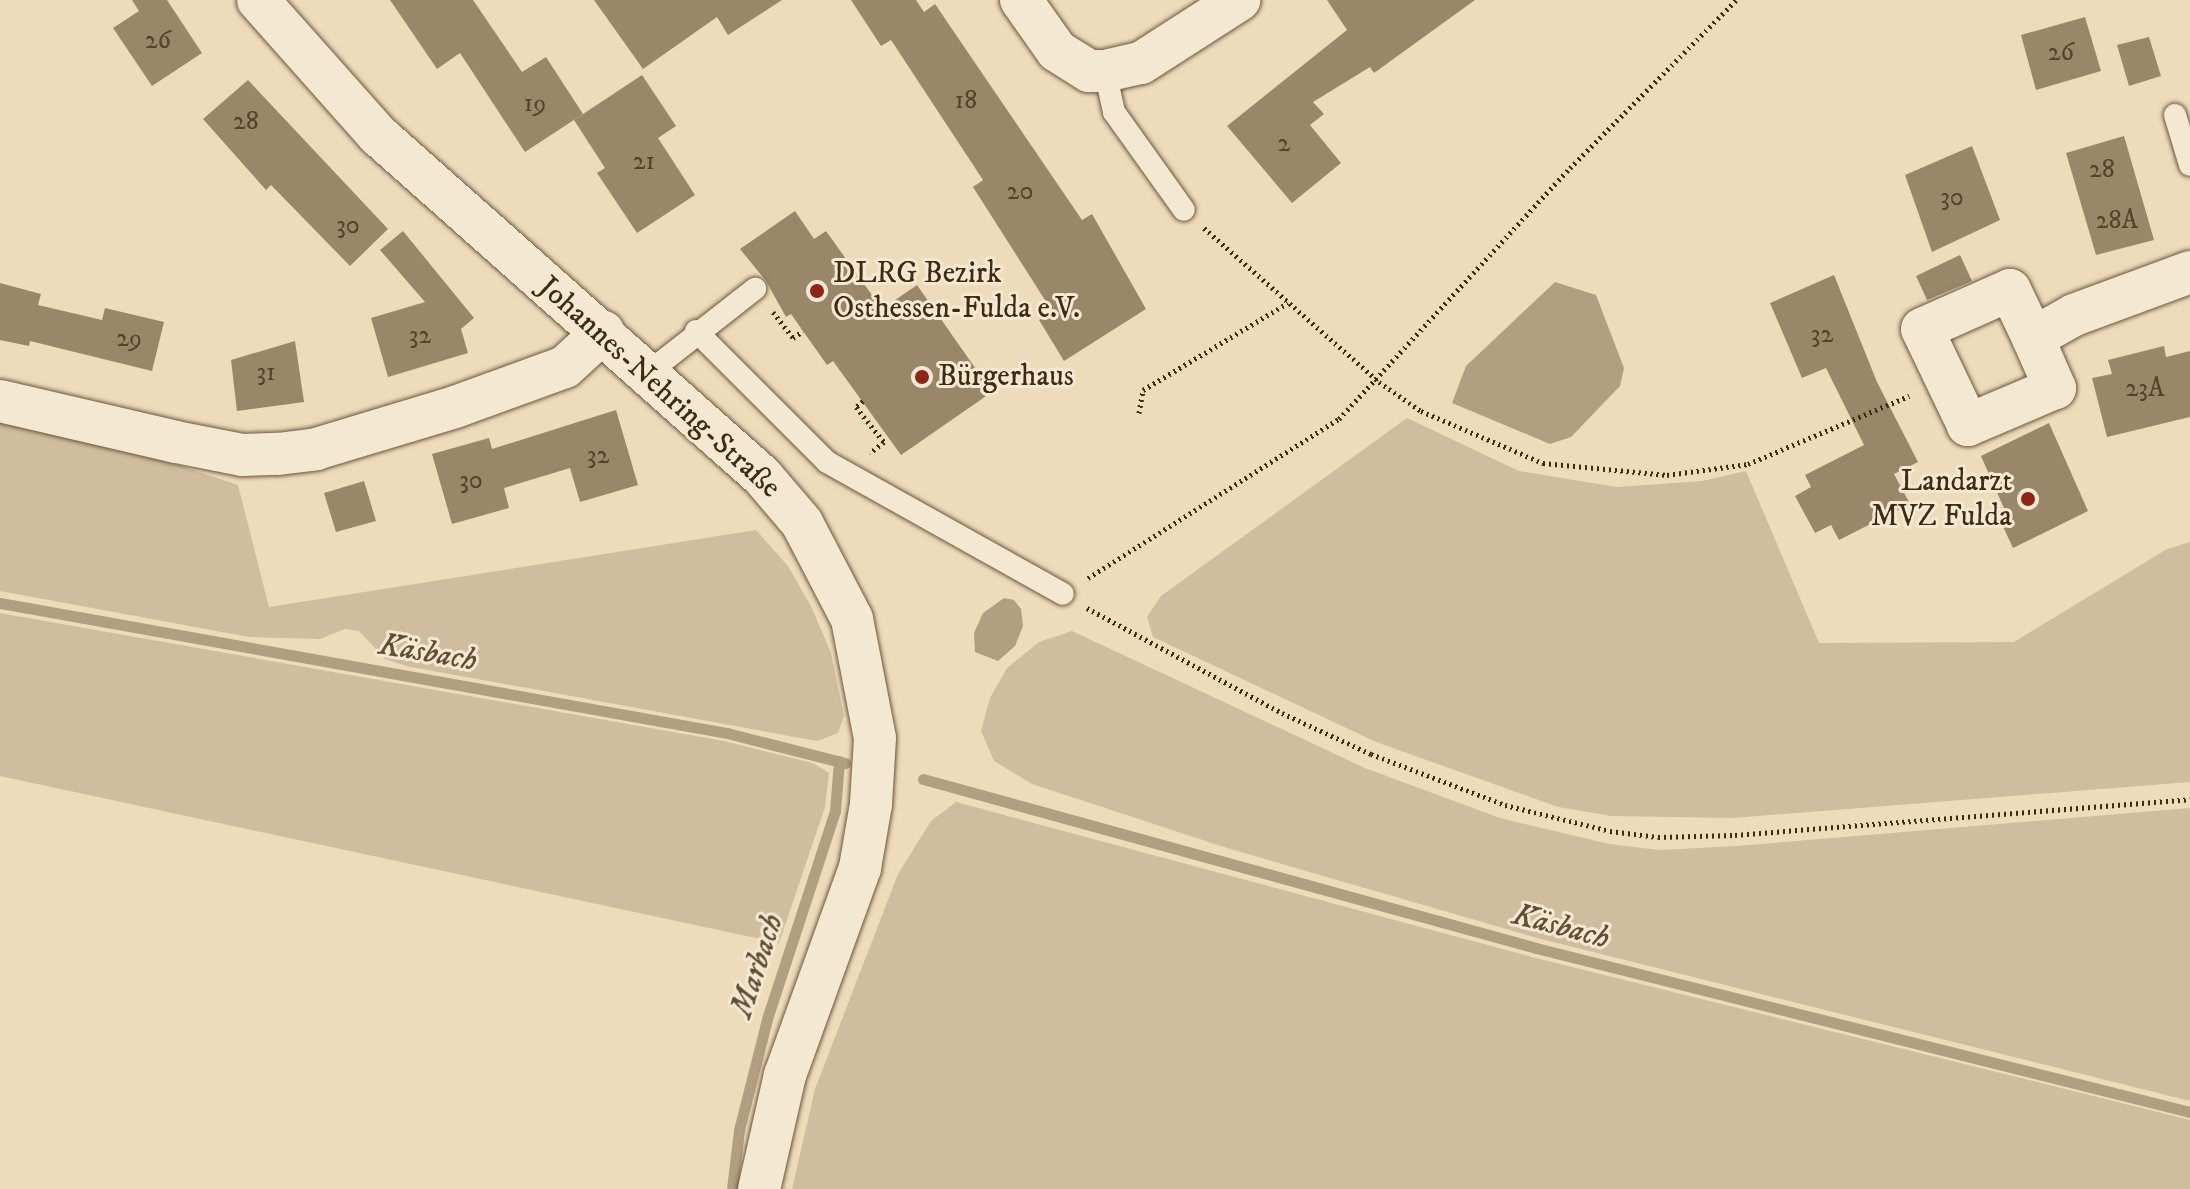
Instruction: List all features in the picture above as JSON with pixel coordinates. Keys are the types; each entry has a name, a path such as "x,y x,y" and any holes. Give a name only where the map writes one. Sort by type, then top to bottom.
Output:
{"street":[{"name":"Johannes-Nehring-Straße","path":"258,0 378,135 649,372 762,476 802,523 852,619 868,686 875,738 871,804 860,868 785,1075 759,1189"},
{"path":"1021,0 1057,51 1089,71 1105,71 1141,63 1239,0"},
{"path":"2033,338 2074,315 2190,272"},
{"path":"2010,290 2033,338 2055,388 1968,425 1922,329 2010,290"},
{"path":"0,401 189,445 242,455 278,454 316,449 455,407 565,367 603,332"}],"lane":[{"path":"1105,71 1114,112 1184,210"},
{"path":"2175,115 2190,165"},
{"path":"649,372 696,331 755,289"},
{"path":"696,331 844,473 1063,594"}],"path":[{"path":"1736,0 1570,168 1379,382 1339,419 1063,594 1150,645 1371,754 1505,805 1610,831 1658,837 1735,835 2190,799"},
{"path":"1184,210 1379,382 1421,411 1520,455 1570,468 1667,475 1748,464 1947,382"},
{"path":"755,289 793,338 803,331"},
{"path":"1139,413 1143,390 1288,303"},
{"path":"844,473 884,442 856,407 863,401"}],"shaded area":[{"path":"1555,282 1596,295 1624,368 1620,386 1571,437 1550,444 1452,403 1466,366"},
{"path":"1407,418 1519,471 1617,487 1702,481 1746,471 1819,643 2014,642 2167,549 2190,542 2190,782 1732,818 1611,816 1558,807 1376,742 1153,637 1147,617 1161,596"},
{"path":"0,421 172,463 238,485 269,607 756,530 788,566 811,606 831,653 844,716 838,733 817,741 406,666 385,659 359,631 345,629 320,639 249,637 0,591"},
{"path":"1004,598 1014,600 1021,609 1023,626 1015,646 998,661 975,652 974,633 983,613"},
{"path":"0,613 724,741 813,763 829,773 825,807 779,943 0,776"},
{"path":"1072,631 1365,768 1500,818 1609,844 1660,850 1737,846 2190,808 2190,1101 1537,938 1227,848 1032,784 994,761 981,731 990,698 1007,668 1039,642"},
{"path":"956,802 1536,958 2190,1120 2190,1189 792,1189 815,1089 898,874 931,821"}],"building":[{"path":"132,0 167,0 202,53 152,86 113,28 139,11"},
{"path":"390,0 473,0 522,72 546,57 583,114 525,152 460,53 437,69"},
{"path":"594,0 782,0 728,35 717,17 643,69"},
{"path":"851,0 916,0 924,12 935,4 1082,220 1092,214 1146,309 1064,361 1039,320 1052,311 973,187 983,180 891,40 881,46"},
{"path":"1327,0 1475,0 1374,73 1370,67 1313,102 1324,114 1310,125 1341,163 1292,203 1227,126 1347,30"},
{"path":"2085,17 2101,71 2036,90 2021,35"},
{"path":"2149,37 2161,76 2129,86 2117,45"},
{"path":"642,75 676,126 658,138 695,195 637,233 597,173 605,168 574,120"},
{"path":"248,80 388,229 350,266 271,185 266,190 203,119"},
{"path":"2124,136 2154,240 2096,255 2066,153"},
{"path":"1972,146 2000,220 1932,252 1905,175"},
{"path":"795,211 814,239 826,231 882,309 917,285 992,392 901,455 833,361 827,365 791,314 786,317 766,281 740,249"},
{"path":"403,231 474,318 461,329 468,353 388,377 371,318 425,302 380,250"},
{"path":"1960,255 1972,281 1927,300 1916,276"},
{"path":"1834,275 1877,382 1918,462 1894,474 1910,504 1839,540 1831,525 1815,533 1795,496 1811,487 1805,475 1864,445 1826,368 1802,378 1770,303"},
{"path":"0,283 41,294 38,305 102,320 105,308 164,322 152,371 30,341 29,346 0,340"},
{"path":"295,341 304,402 237,411 231,360"},
{"path":"2164,346 2166,357 2190,351 2190,417 2107,437 2092,378 2112,374 2108,360"},
{"path":"616,410 638,485 580,502 570,468 504,488 509,508 452,524 432,454 489,438 492,449"},
{"path":"2049,423 2088,511 2013,548 2000,520 2007,515 1981,456"},
{"path":"364,481 376,521 336,532 324,493"}],"waterway":[{"name":"Käsbach","path":"0,603 727,733 845,763"},
{"name":"Marbach","path":"732,1189 739,1130 767,1019 835,811 839,761"},
{"name":"Käsbach","path":"923,779 1536,948 2190,1112"}],"place":[{"name":"DLRG Bezirk Osthessen-Fulda e.V.","path":"817,291"},
{"name":"Bürgerhaus","path":"922,377"},
{"name":"Landarzt MVZ Fulda","path":"2028,499"}]}
